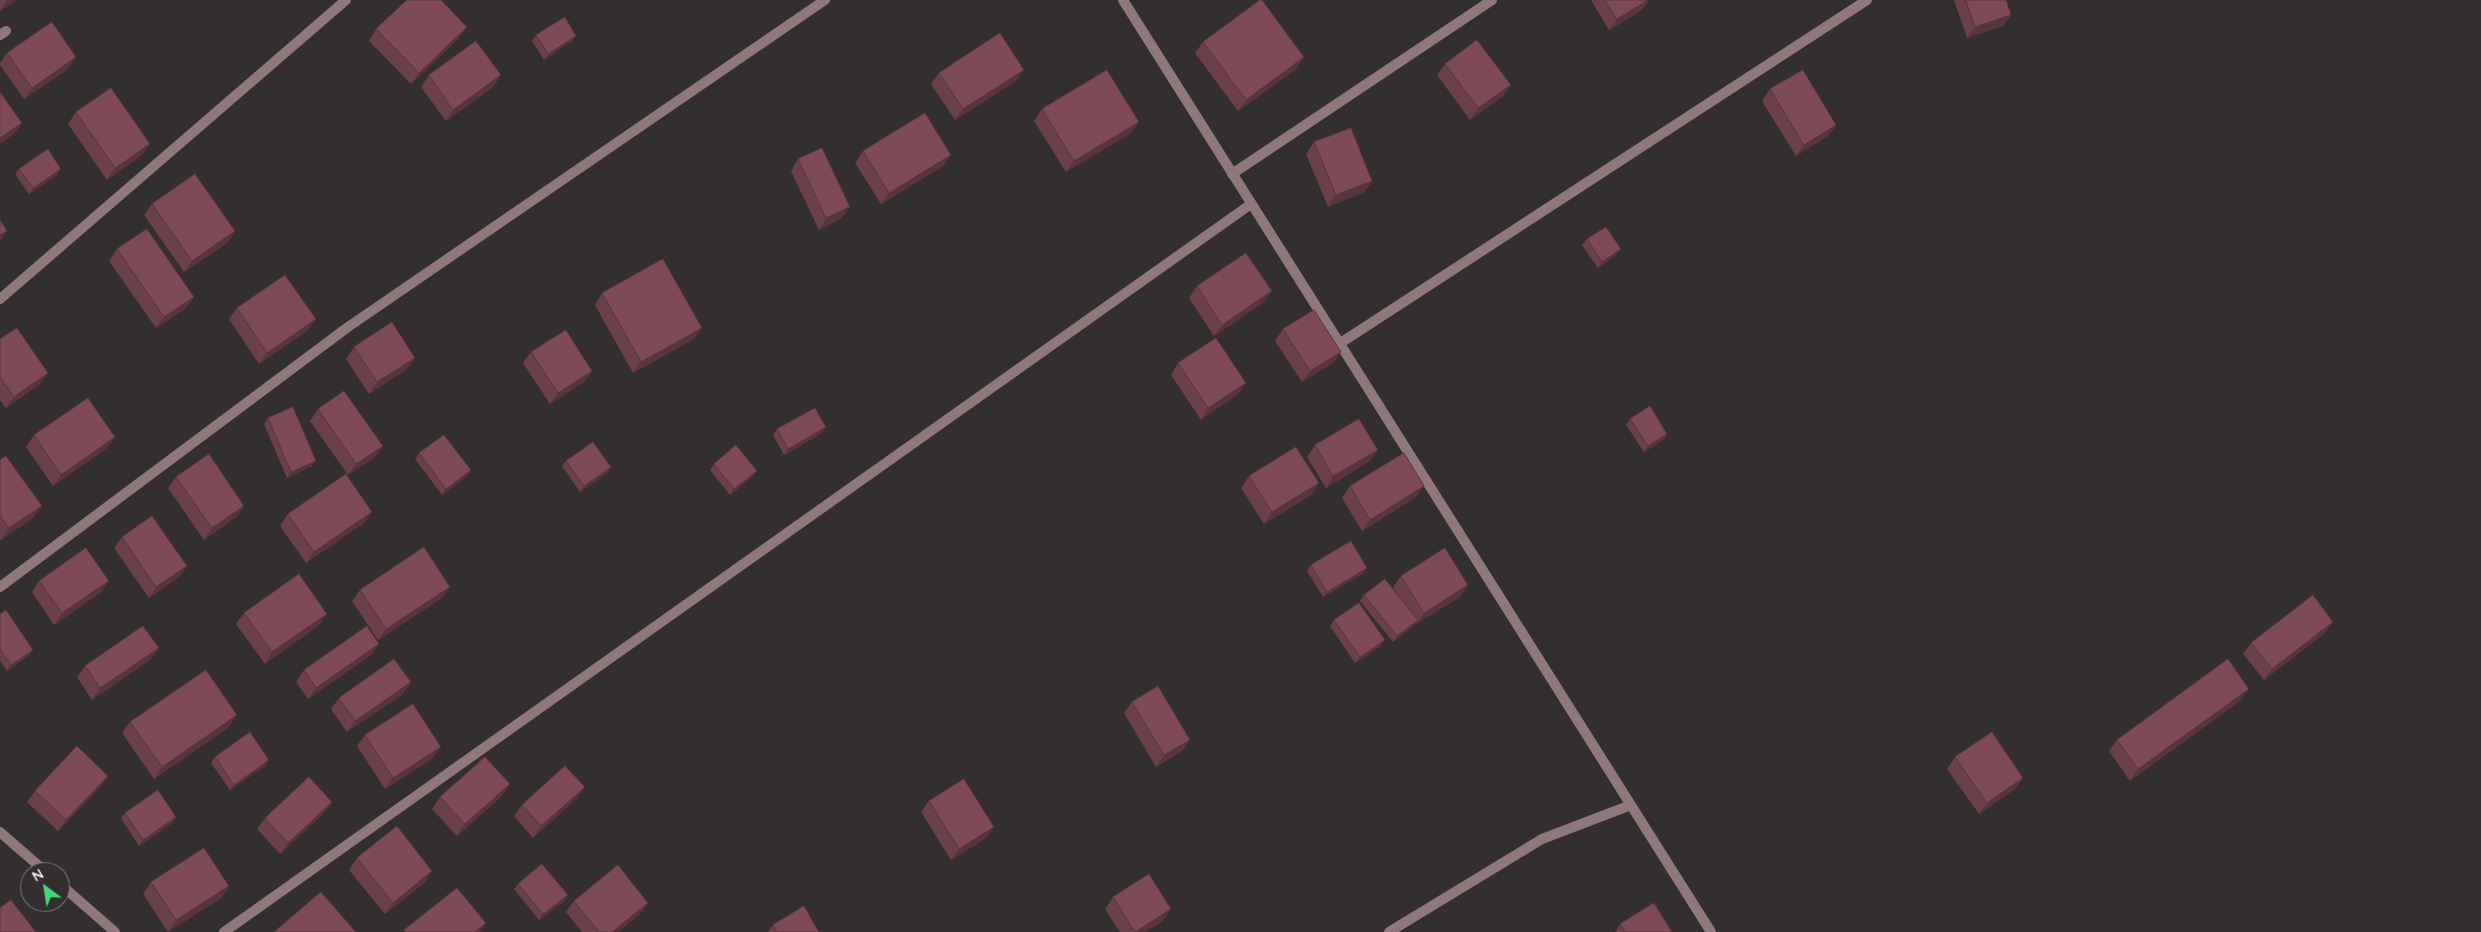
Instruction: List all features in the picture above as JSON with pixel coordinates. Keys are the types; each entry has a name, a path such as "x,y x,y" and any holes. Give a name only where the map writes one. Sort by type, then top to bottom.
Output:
{"street":[{"path":"0,299 346,0"},
{"path":"0,587 348,327 824,0"},
{"path":"1123,0 1711,932"},
{"path":"1232,174 1492,0"},
{"path":"1339,344 1867,0"},
{"path":"224,932 1251,204"},
{"path":"1389,932 1542,839 1631,805"},
{"path":"0,832 34,862"},
{"path":"70,893 115,932"}],"building":[{"path":"407,0 441,0 467,27 419,73 376,29"},
{"path":"1262,0 1304,57 1246,100 1203,42"},
{"path":"1605,0 1648,0 1617,19"},
{"path":"1966,0 2006,0 2011,15 1975,27"},
{"path":"565,17 576,36 548,54 536,35"},
{"path":"52,22 76,57 32,88 7,53"},
{"path":"1000,33 1024,70 963,109 939,73"},
{"path":"1477,40 1511,85 1478,108 1445,64"},
{"path":"476,41 501,75 453,110 429,75"},
{"path":"1107,70 1139,122 1074,161 1042,109"},
{"path":"1803,70 1836,125 1804,145 1770,89"},
{"path":"111,88 150,144 115,168 76,112"},
{"path":"0,92 22,123 0,138"},
{"path":"925,113 951,155 889,193 863,151"},
{"path":"1351,128 1372,181 1336,195 1314,142"},
{"path":"822,148 850,207 826,218 798,159"},
{"path":"48,149 61,169 33,188 19,169"},
{"path":"195,174 235,231 192,261 152,204"},
{"path":"0,220 7,231 0,235"},
{"path":"1606,227 1621,249 1602,262 1587,239"},
{"path":"147,229 194,297 164,317 117,249"},
{"path":"1246,253 1272,291 1222,325 1197,286"},
{"path":"663,259 702,328 641,362 602,293"},
{"path":"285,275 316,319 267,353 237,308"},
{"path":"1314,310 1341,352 1310,371 1283,329"},
{"path":"392,322 415,358 377,382 354,347"},
{"path":"17,328 48,373 14,397 0,377 0,339"},
{"path":"566,330 592,371 558,393 531,352"},
{"path":"1216,338 1246,383 1208,408 1178,363"},
{"path":"344,391 383,446 356,464 318,409"},
{"path":"88,398 115,437 61,475 34,435"},
{"path":"1650,406 1667,434 1648,446 1630,419"},
{"path":"293,407 316,461 291,472 268,418"},
{"path":"815,408 826,427 788,449 777,429"},
{"path":"1359,419 1378,450 1333,476 1315,445"},
{"path":"444,435 471,470 446,489 419,453"},
{"path":"593,442 611,467 584,486 566,461"},
{"path":"736,445 757,471 734,489 714,464"},
{"path":"1296,447 1319,483 1272,512 1249,476"},
{"path":"1404,453 1424,486 1370,520 1350,486"},
{"path":"209,454 244,506 212,528 176,477"},
{"path":"6,456 42,506 9,528 0,516 0,460"},
{"path":"346,474 372,512 314,552 288,514"},
{"path":"152,516 187,566 156,587 122,537"},
{"path":"1351,541 1367,568 1327,592 1311,565"},
{"path":"424,547 450,587 386,629 360,590"},
{"path":"86,548 109,581 62,613 39,581"},
{"path":"1445,548 1468,585 1424,613 1401,576"},
{"path":"299,574 327,614 272,652 244,613"},
{"path":"1385,579 1418,620 1397,636 1364,595"},
{"path":"2313,595 2333,622 2272,669 2251,643"},
{"path":"1359,603 1385,640 1360,657 1334,620"},
{"path":"6,610 33,650 11,665 0,649 0,614"},
{"path":"143,626 159,648 100,688 85,666"},
{"path":"367,626 379,644 316,688 304,670"},
{"path":"394,659 411,682 355,721 339,698"},
{"path":"2228,659 2249,689 2138,769 2117,740"},
{"path":"206,670 237,715 162,767 130,722"},
{"path":"1158,686 1190,740 1164,755 1132,702"},
{"path":"413,704 441,747 393,778 365,735"},
{"path":"250,732 269,760 234,785 215,757"},
{"path":"1992,732 2023,778 1987,803 1955,757"},
{"path":"77,746 108,776 66,820 35,791"},
{"path":"485,757 510,784 465,824 440,797"},
{"path":"565,766 585,787 541,826 522,805"},
{"path":"309,777 332,802 288,843 265,818"},
{"path":"964,779 994,827 959,849 929,801"},
{"path":"158,790 176,817 143,840 125,813"},
{"path":"397,826 432,871 393,903 357,858"},
{"path":"204,848 229,886 176,920 151,882"},
{"path":"542,864 568,895 543,914 518,884"},
{"path":"618,865 648,903 612,932 599,932 574,901"},
{"path":"1149,874 1171,909 1135,932 1113,897"},
{"path":"457,888 486,923 475,932 405,932 404,930"},
{"path":"321,892 354,932 274,932"},
{"path":"11,900 36,932 0,932 0,908"},
{"path":"1654,903 1672,932 1625,932 1620,924"},
{"path":"804,906 819,932 777,932 773,925"}]}
